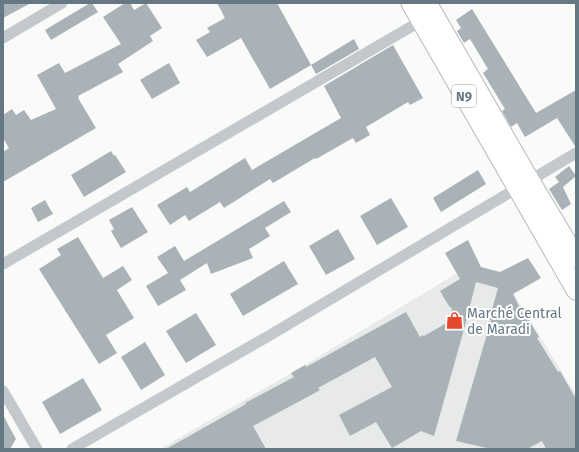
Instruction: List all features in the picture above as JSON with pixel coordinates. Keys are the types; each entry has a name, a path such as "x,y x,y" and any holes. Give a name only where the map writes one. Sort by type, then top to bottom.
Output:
{"highway":[{"name":"N9","path":"411,3 427,13 523,179 576,258"},
{"name":"N9","path":"523,179 576,290"}],"street":[{"path":"3,38 62,3"},
{"path":"3,264 427,13"},
{"path":"72,449 272,334 523,179 576,153"},
{"path":"3,392 37,449"}],"shaded area":[{"name":"Marché Central de Maradi","path":"471,265 501,273 576,395 576,449 160,449 298,369"}],"building":[{"path":"3,3 31,3 3,18"},
{"path":"92,3 98,12 51,40 45,30"},
{"path":"125,3 130,3 134,10 146,3 162,28 150,36 153,41 118,64 123,72 78,96 96,128 3,182 3,152 9,148 3,138 3,115 12,109 16,115 24,110 31,120 56,109 37,75 59,63 65,73 121,44 103,17"},
{"path":"217,3 277,3 311,65 270,89 241,38 207,57 196,40 210,32 207,28 225,18"},
{"path":"472,9 536,113 576,90 576,146 557,118 525,137 517,123 511,127 502,111 505,109 483,73 488,69 470,39 464,43 457,31 461,28 456,20"},
{"path":"354,39 359,49 316,74 311,65"},
{"path":"393,45 423,98 410,105 408,102 366,127 370,135 356,143 353,138 273,183 270,179 224,208 220,202 189,221 185,215 170,225 157,205 187,187 190,192 245,158 252,170 341,118 324,86"},
{"path":"169,63 180,83 152,99 140,80"},
{"path":"111,151 126,172 84,197 71,175"},
{"path":"569,166 576,176 563,187 562,185 571,204 562,210 549,189 559,182 555,177"},
{"path":"478,170 486,184 441,212 433,198"},
{"path":"391,198 408,227 377,245 360,216"},
{"path":"45,200 53,214 38,222 31,208"},
{"path":"284,201 291,212 265,228 270,236 249,249 253,258 211,274 207,263 180,280 186,290 158,306 146,286 168,273 157,257 175,246 184,261"},
{"path":"132,207 148,232 121,248 111,231 114,229 109,220"},
{"path":"338,229 355,259 326,275 309,246"},
{"path":"78,237 103,278 123,266 132,280 117,290 134,318 106,335 117,353 99,364 39,269 61,255 57,249"},
{"name":"Marché Central de Maradi","path":"468,240 481,267 500,272 528,258 541,278 513,294 525,318 527,317 539,337 537,338 558,372 560,371 576,399 576,449 546,449 542,441 527,449 491,449 456,441 491,320 489,320 498,288 476,282 434,436 421,431 392,448 376,422 350,436 339,415 392,387 375,357 318,388 320,390 313,394 253,426 266,449 166,449 246,404 245,403 294,377 291,373 305,365 306,367 406,312 420,337 450,321 452,309 440,291 460,279 445,253"},
{"path":"284,261 298,284 243,316 230,294"},
{"path":"196,313 216,345 186,363 166,331"},
{"path":"145,342 165,375 141,390 121,357"},
{"path":"83,378 102,410 60,434 42,402"},
{"path":"3,415 16,439 10,449 3,449"}],"place":[{"name":"Marché Central de Maradi","path":"454,321"}]}
